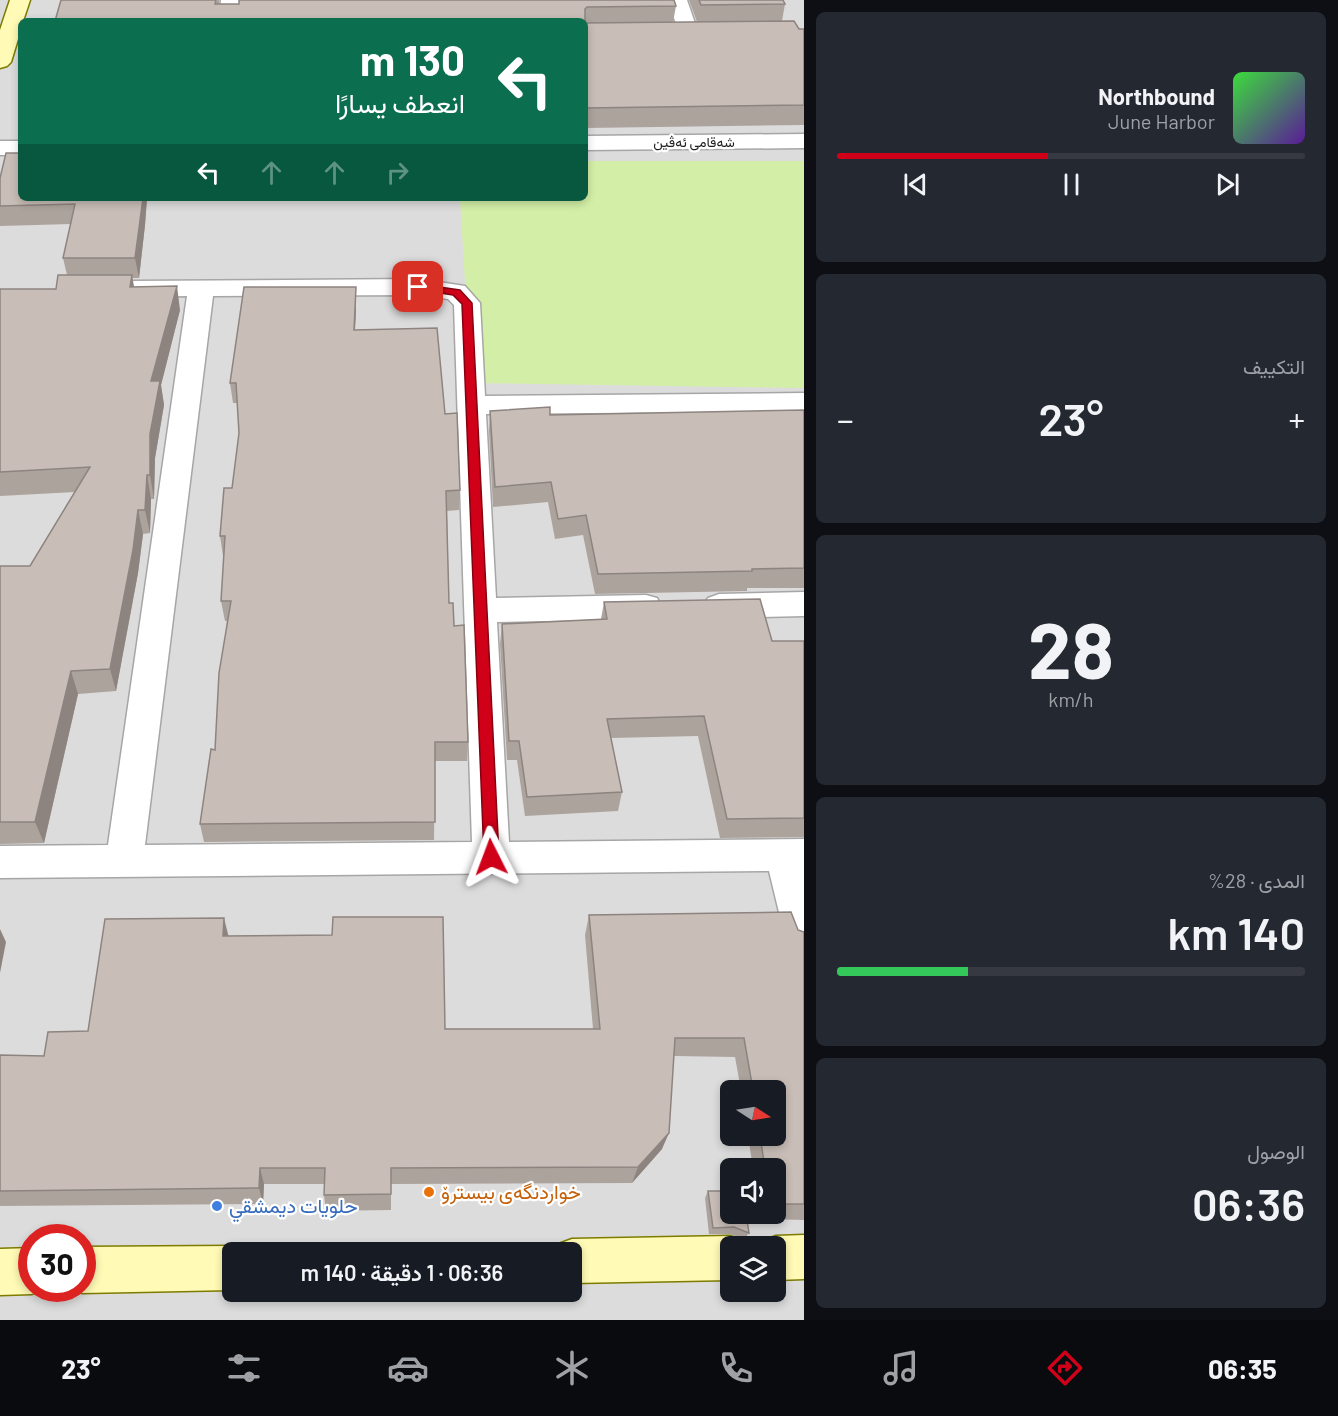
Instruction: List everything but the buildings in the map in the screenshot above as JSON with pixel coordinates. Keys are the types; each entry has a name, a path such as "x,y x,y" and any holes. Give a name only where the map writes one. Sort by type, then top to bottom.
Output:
{"main road":[{"path":"0,62 20,0"},
{"path":"786,1258 804,1257"},
{"path":"582,1261 720,1258"},
{"path":"96,1270 222,1268"},
{"path":"0,1272 18,1271"}],"street":[{"path":"229,18 231,0"},
{"path":"677,0 688,32"},
{"path":"665,33 711,32"},
{"name":"شەقامی ئەڤین","path":"588,143 804,141"},
{"path":"0,148 18,148"},
{"path":"106,289 418,287 456,292 467,303 491,857"},
{"path":"124,861 201,288"},
{"path":"473,405 804,402"},
{"path":"479,610 804,604"},
{"path":"0,862 794,855 804,937"}],"shaded area":[{"path":"0,0 804,0 804,1320 0,1320"}],"green space":[{"path":"588,161 804,161 804,388 471,383 460,201 588,201"}],"place":[{"name":"خواردنگەی بیسترۆ","path":"429,1192"},
{"name":"حلويات ديمشقي","path":"217,1206"}],"route":[{"path":"418,287 456,292 467,303 491,857"}]}
